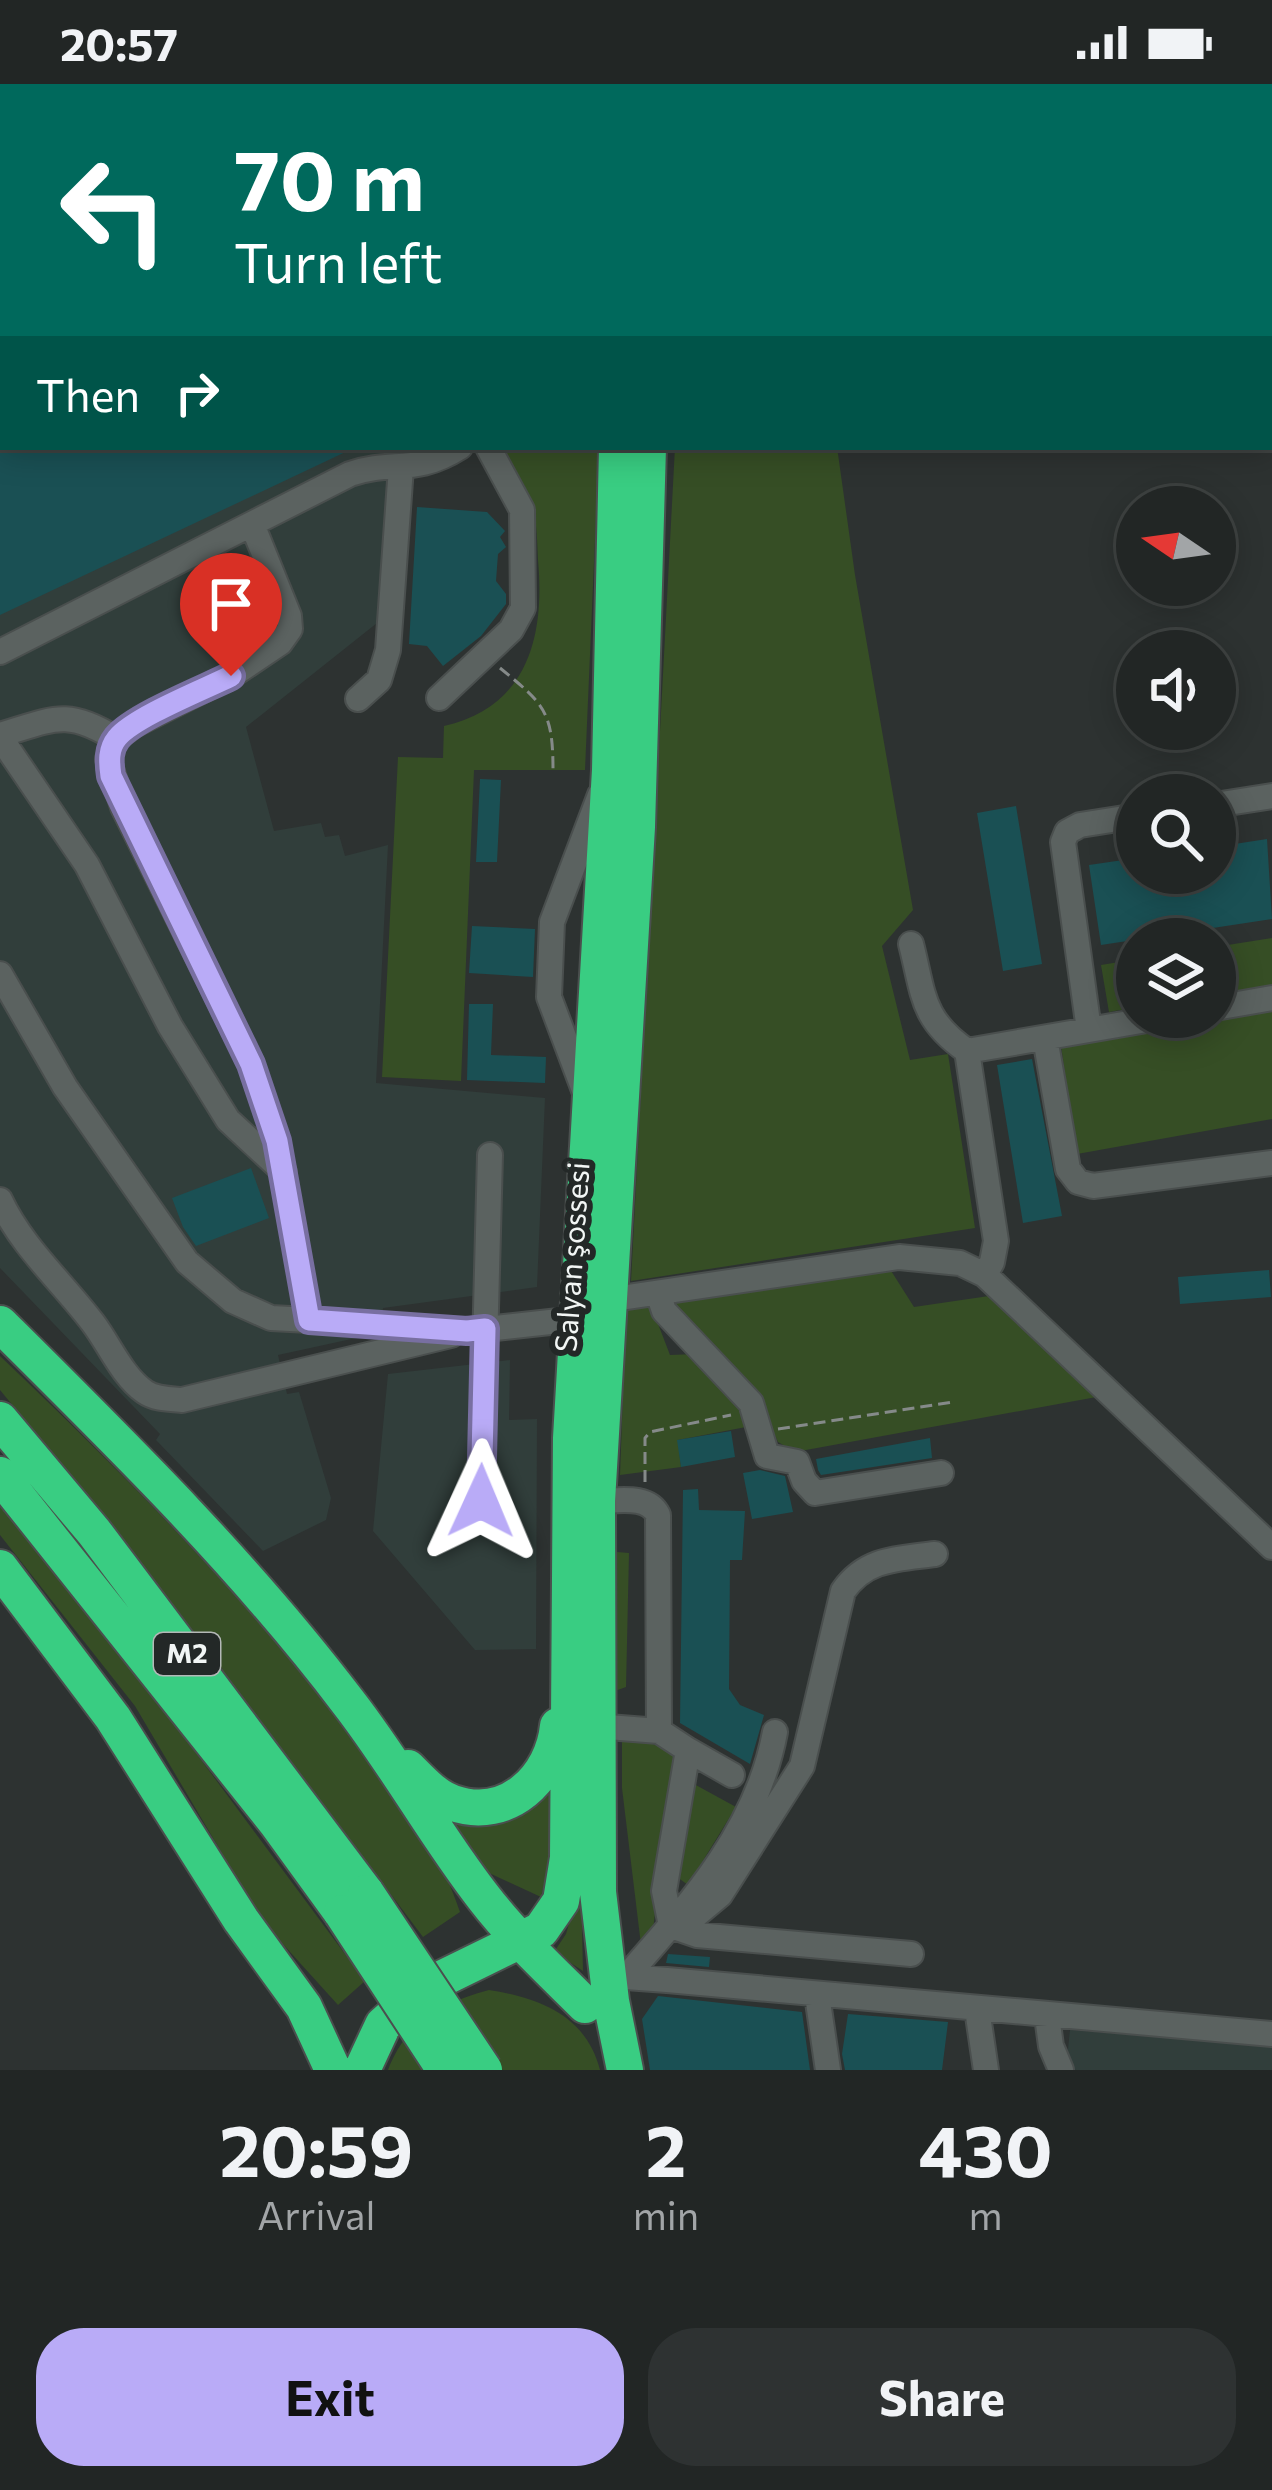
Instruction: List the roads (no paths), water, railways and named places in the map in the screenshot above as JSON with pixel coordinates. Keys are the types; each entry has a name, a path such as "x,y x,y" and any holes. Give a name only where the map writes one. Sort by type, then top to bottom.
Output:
{"highway":[{"name":"Salyan şossesi","path":"606,1987 598,1892 595,1726 591,1108 610,770 617,450"},
{"name":"Salyan şossesi","path":"568,1614 638,809 648,450"},
{"path":"0,1324 259,1591 351,1705 482,1897 521,1942 606,1987"},
{"name":"M2","path":"0,1420 94,1532 354,1903"},
{"name":"M2","path":"0,1475 249,1786 354,1903"},
{"path":"0,1568 112,1718 241,1920 304,2007 333,2070"},
{"path":"351,1705 437,1795 455,1804 502,1803 540,1778 550,1759 557,1736 568,1614"},
{"path":"362,2070 383,2025 406,2001 433,1983 521,1942 554,1916 565,1882 569,1829 568,1614"},
{"path":"354,1903 445,2070"},
{"path":"354,1903 484,2070"},
{"path":"433,1983 483,1970 520,1972 555,1984 606,1987"},
{"path":"606,1987 611,2036 625,2070"}],"lane":[{"path":"0,652 252,524 364,458 401,467 425,466 454,450"},
{"path":"439,698 511,630 523,608 522,510 490,450"},
{"path":"358,700 379,680 388,650 401,467"},
{"path":"252,524 290,629 280,643 231,676 134,725 116,739 108,758 117,791 251,1064 284,1172 309,1320"},
{"path":"116,739 84,718 48,721 0,736 87,865 170,1026 228,1120 284,1172"},
{"path":"591,1108 549,997 552,922 610,770"},
{"path":"1236,802 1272,796"},
{"path":"1089,1030 1063,842 1066,832 1080,825 1116,819"},
{"path":"911,944 931,1020 940,1033 967,1051 1116,1025"},
{"path":"0,974 65,1088 188,1262 233,1301 271,1318 476,1330"},
{"path":"1236,1004 1272,998"},
{"path":"1045,1038 1068,1169 1078,1182 1093,1186 1272,1163"},
{"path":"967,1051 996,1241 985,1275"},
{"path":"481,1501 476,1330 490,1154"},
{"path":"0,1201 130,1377 146,1392 164,1399 182,1400 476,1330 658,1293 899,1257 960,1263 985,1275 1272,1547"},
{"path":"658,1293 664,1311 744,1394 766,1456 797,1462 814,1493 941,1473"},
{"path":"597,1501 645,1502 655,1507 659,1528 658,1731"},
{"path":"671,1926 690,1920 720,1895 802,1766 835,1613 857,1571 878,1561 935,1554"},
{"path":"595,1726 658,1731 732,1775"},
{"path":"606,1987 671,1926 737,1835 755,1804 775,1732"},
{"path":"671,1926 664,1891 688,1750"},
{"path":"671,1926 697,1935 911,1954"},
{"path":"606,1987 817,1995 1272,2034"},
{"path":"817,1995 828,2070"},
{"path":"977,2009 986,2070"},
{"path":"1048,2016 1047,2033 1061,2070"}]}
